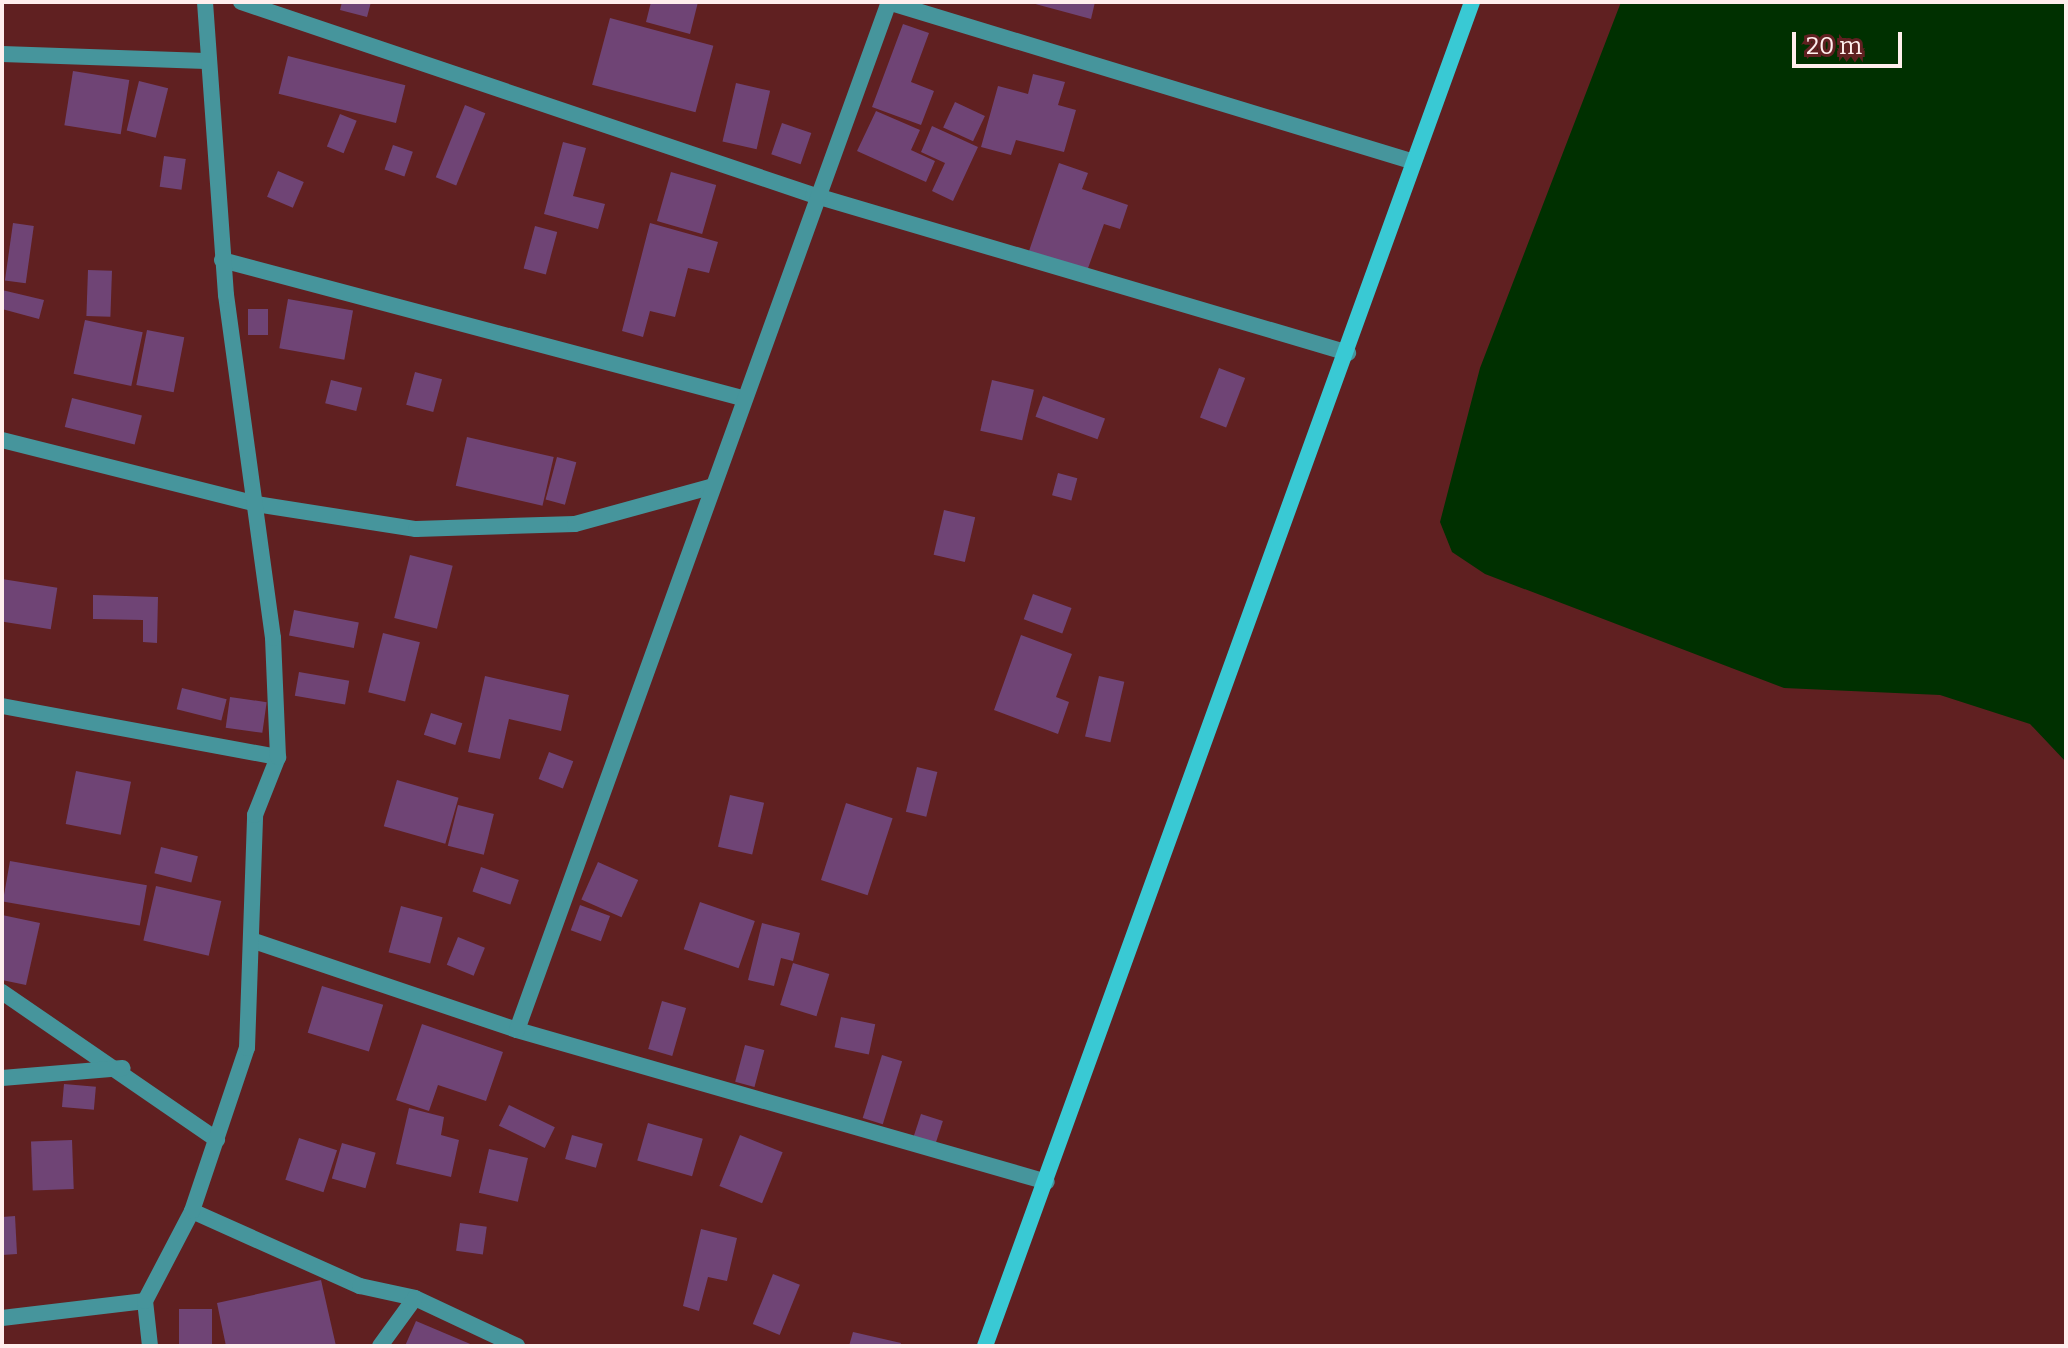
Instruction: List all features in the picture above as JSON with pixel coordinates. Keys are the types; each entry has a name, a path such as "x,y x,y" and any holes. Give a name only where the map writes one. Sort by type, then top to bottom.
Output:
{"street":[{"path":"150,1346 145,1301 192,1211 247,1048 255,815 278,757 256,504 222,260 206,61 205,2"},
{"path":"241,2 813,195 1348,353"},
{"path":"517,1030 813,195 889,2 1411,161"},
{"path":"985,1346 1348,353 1411,161 1472,2"},
{"path":"2,54 206,61"},
{"path":"222,260 742,398"},
{"path":"2,440 256,504 473,531 575,524 710,487"},
{"path":"2,706 278,757"},
{"path":"251,940 517,1030 1047,1182"},
{"path":"2,992 123,1068 217,1140"},
{"path":"2,1078 123,1068"},
{"path":"192,1211 360,1286 415,1298 517,1346"},
{"path":"380,1346 415,1298"},
{"path":"2,1318 145,1301"}],"shaded area":[{"path":"1621,2 2066,2 2066,762 2030,724 1940,695 1784,688 1485,574 1452,552 1440,522 1480,368"}],"building":[{"path":"342,2 371,2 367,17 340,10"},
{"path":"651,2 698,2 690,34 646,22"},
{"path":"1028,2 1095,2 1091,19"},
{"path":"610,18 713,46 695,112 592,85"},
{"path":"903,24 929,33 911,82 934,91 921,125 872,107"},
{"path":"288,56 405,85 396,123 279,94"},
{"path":"73,71 129,80 121,134 64,125"},
{"path":"1033,74 1065,82 1058,105 1076,110 1064,152 1016,140 1011,155 981,147 998,86 1028,94"},
{"path":"139,81 168,88 156,138 127,130"},
{"path":"736,83 770,91 757,149 723,141"},
{"path":"955,102 985,116 973,141 943,127"},
{"path":"465,105 485,113 456,186 436,177"},
{"path":"876,111 920,130 911,150 935,161 926,182 857,151"},
{"path":"340,114 357,121 344,153 327,146"},
{"path":"782,123 811,133 801,164 771,154"},
{"path":"932,126 978,147 953,201 932,191 945,163 921,152"},
{"path":"563,142 586,148 573,196 605,204 598,229 544,214"},
{"path":"393,145 413,152 404,176 385,170"},
{"path":"164,156 186,159 181,190 160,187"},
{"path":"1059,163 1088,173 1082,189 1128,205 1120,229 1104,224 1087,271 1029,251"},
{"path":"278,171 304,182 293,208 267,197"},
{"path":"671,172 716,185 702,234 657,221"},
{"path":"13,223 34,226 26,283 5,280"},
{"path":"650,223 718,242 709,273 688,268 675,317 650,311 643,337 622,331"},
{"path":"535,226 557,232 546,274 524,269"},
{"path":"88,270 112,271 110,317 86,316"},
{"path":"2,290 44,300 39,319 2,309"},
{"path":"288,299 353,310 344,360 279,348"},
{"path":"248,309 268,309 268,335 248,335"},
{"path":"85,320 143,332 131,386 74,374"},
{"path":"147,330 184,337 174,392 136,385"},
{"path":"1219,368 1245,378 1226,428 1200,417"},
{"path":"415,372 442,379 433,412 406,405"},
{"path":"331,380 362,388 356,411 325,403"},
{"path":"992,380 1034,390 1022,440 980,431"},
{"path":"1043,396 1105,419 1097,439 1035,417"},
{"path":"72,398 142,415 135,445 65,427"},
{"path":"467,437 554,457 542,506 456,486"},
{"path":"557,457 576,462 565,505 546,500"},
{"path":"1058,473 1077,478 1071,500 1052,495"},
{"path":"944,510 975,517 965,562 934,555"},
{"path":"410,555 453,566 437,629 394,618"},
{"path":"2,579 57,588 51,629 2,622"},
{"path":"1033,594 1072,608 1062,633 1024,619"},
{"path":"93,595 158,597 157,643 143,642 143,620 93,619"},
{"path":"294,610 359,623 354,648 289,636"},
{"path":"383,633 420,642 405,701 368,692"},
{"path":"1021,635 1072,654 1056,697 1069,702 1058,734 994,710"},
{"path":"299,672 349,681 345,704 295,696"},
{"path":"485,676 569,695 561,731 509,719 500,759 468,752"},
{"path":"1099,676 1124,682 1110,742 1085,736"},
{"path":"182,688 227,699 221,720 177,709"},
{"path":"230,697 267,702 262,733 226,728"},
{"path":"431,713 462,723 455,745 424,735"},
{"path":"549,752 573,761 563,788 539,779"},
{"path":"917,767 937,772 926,817 906,812"},
{"path":"76,771 131,782 121,835 66,824"},
{"path":"397,780 459,798 445,844 384,826"},
{"path":"730,795 764,803 752,855 718,847"},
{"path":"846,803 893,818 868,895 821,880"},
{"path":"458,805 494,814 484,855 448,846"},
{"path":"161,847 198,856 191,882 154,873"},
{"path":"10,861 147,885 140,926 3,901"},
{"path":"598,862 638,880 622,917 581,899"},
{"path":"481,867 519,880 510,905 473,892"},
{"path":"156,886 221,901 209,956 143,941"},
{"path":"700,902 755,921 739,968 684,949"},
{"path":"580,905 610,916 601,941 571,930"},
{"path":"401,906 443,917 430,963 389,952"},
{"path":"2,915 40,923 26,985 2,980"},
{"path":"762,923 800,933 793,961 781,958 774,986 748,980"},
{"path":"458,937 485,948 474,976 447,965"},
{"path":"793,963 829,974 816,1016 780,1005"},
{"path":"322,986 383,1005 369,1052 308,1033"},
{"path":"662,1001 686,1008 672,1056 648,1049"},
{"path":"841,1017 875,1024 869,1055 835,1047"},
{"path":"422,1024 503,1052 486,1101 438,1085 429,1111 396,1100"},
{"path":"745,1045 764,1050 754,1087 735,1082"},
{"path":"882,1055 902,1061 883,1124 863,1118"},
{"path":"64,1084 96,1087 94,1110 62,1107"},
{"path":"509,1105 555,1127 545,1148 499,1126"},
{"path":"409,1108 444,1117 441,1135 459,1140 451,1177 396,1164"},
{"path":"921,1114 943,1121 932,1153 910,1146"},
{"path":"648,1123 703,1139 692,1176 637,1160"},
{"path":"572,1135 603,1144 596,1168 565,1159"},
{"path":"740,1135 783,1152 762,1203 719,1186"},
{"path":"299,1138 337,1150 323,1192 285,1180"},
{"path":"72,1140 74,1189 33,1190 31,1141"},
{"path":"342,1143 376,1153 365,1188 332,1179"},
{"path":"489,1149 528,1158 518,1202 479,1193"},
{"path":"15,1216 17,1254 2,1255 2,1217"},
{"path":"460,1223 487,1227 483,1254 456,1251"},
{"path":"701,1229 737,1238 727,1281 708,1277 699,1311 683,1306"},
{"path":"773,1274 800,1285 780,1335 753,1324"},
{"path":"321,1280 336,1346 226,1346 217,1303"},
{"path":"179,1309 212,1309 212,1346 179,1346"},
{"path":"416,1321 475,1346 405,1346"},
{"path":"853,1332 901,1343 900,1346 849,1346"}]}
